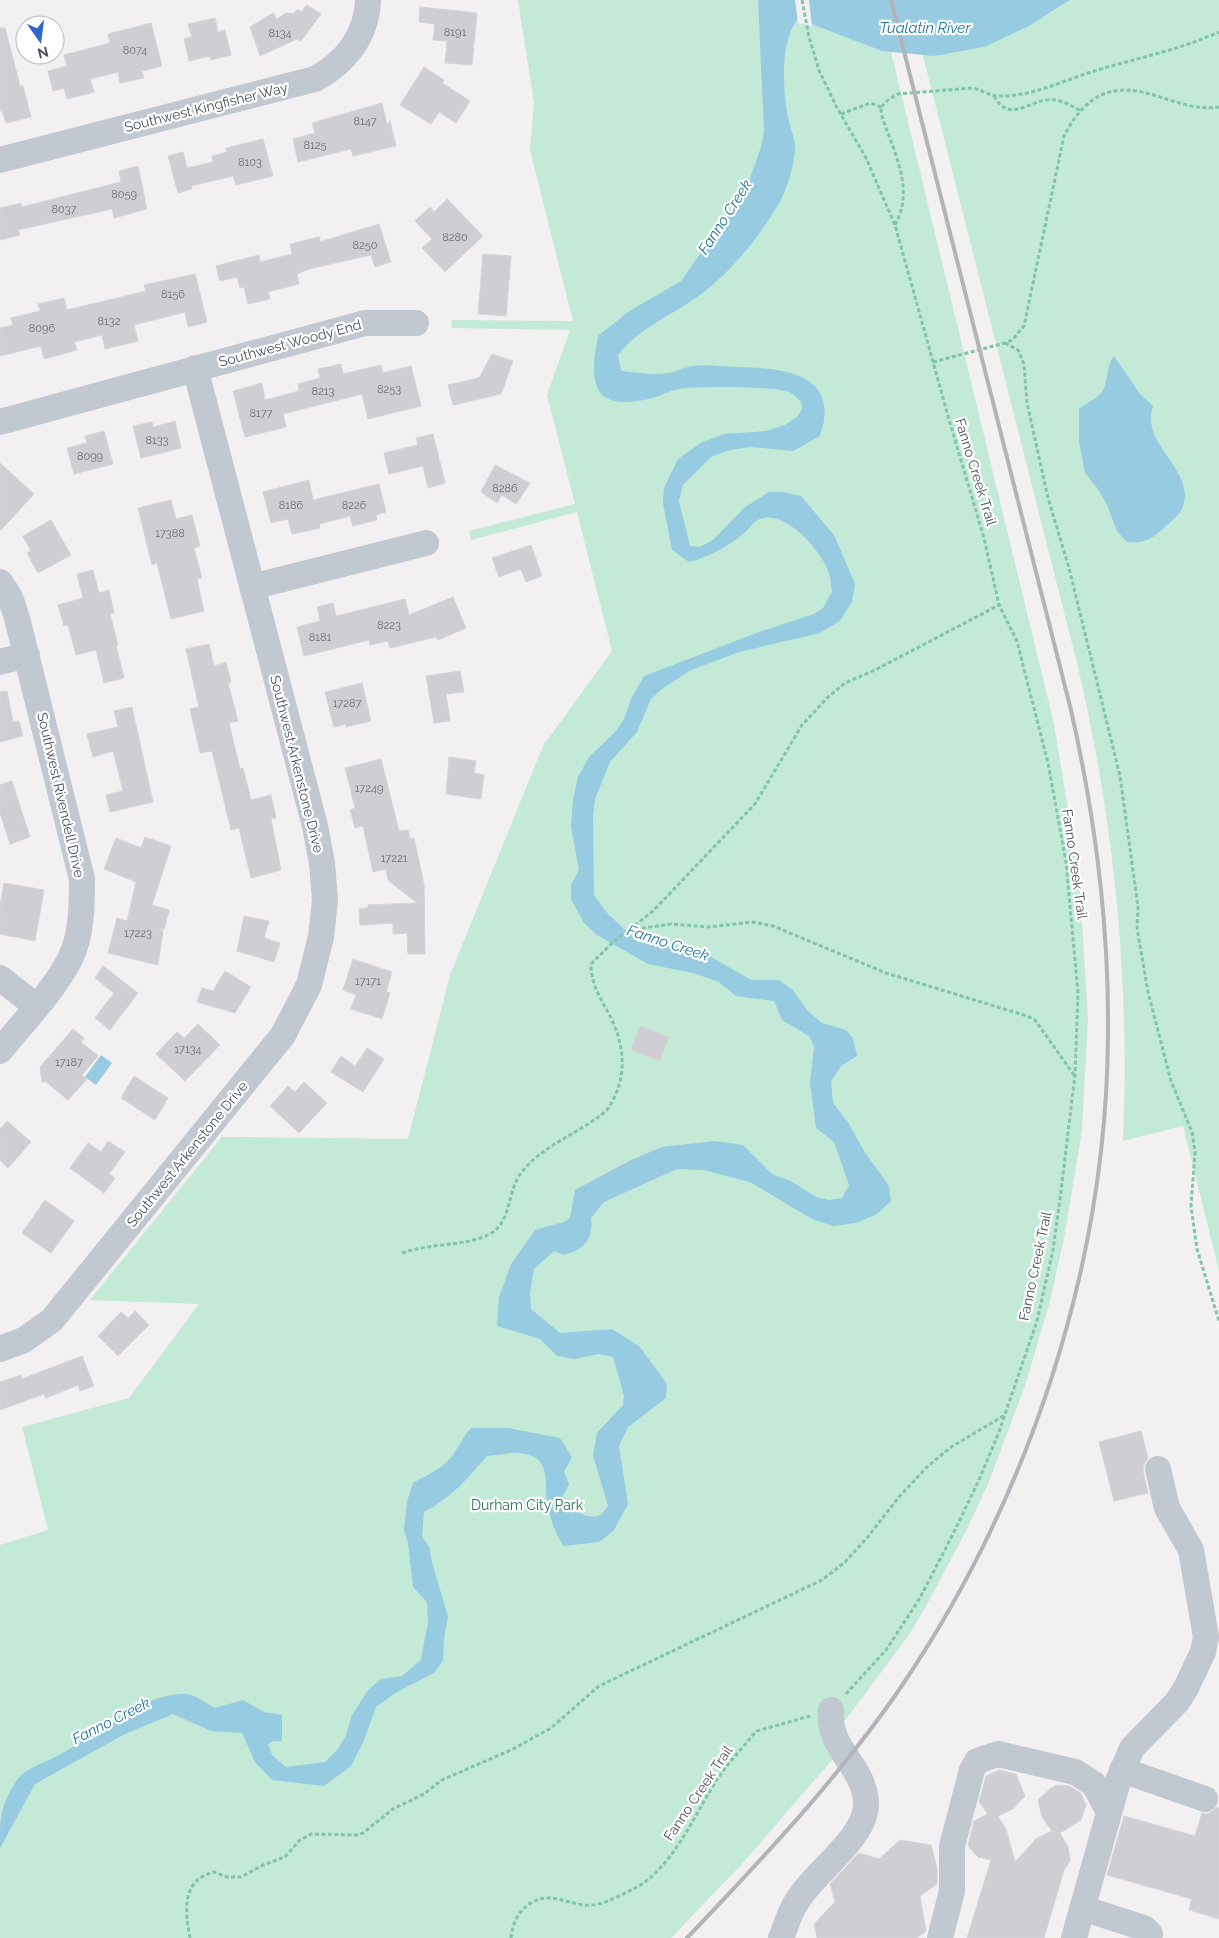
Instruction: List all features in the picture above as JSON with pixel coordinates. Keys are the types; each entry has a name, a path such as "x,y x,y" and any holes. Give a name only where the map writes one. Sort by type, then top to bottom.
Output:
{"street":[{"name":"Southwest Kingfisher Way","path":"0,160 314,79 332,70 348,56 361,33 368,11 368,0"},
{"name":"Southwest Woody End","path":"0,422 365,322 416,323"},
{"name":"Southwest Arkenstone Drive","path":"0,1349 24,1340 52,1320 283,1035 309,986 321,938 325,900 322,863 315,826 195,368"},
{"path":"252,587 426,543"},
{"name":"Southwest Rivendell Drive","path":"0,582 18,618 82,879 80,919 70,958 58,979 0,1051"},
{"path":"0,662 27,655"},
{"path":"0,978 36,1006"},
{"path":"1074,1938 1122,1770 1132,1748 1177,1702 1186,1688 1203,1652 1206,1637 1191,1550 1167,1508 1158,1469"},
{"path":"781,1938 795,1903 819,1871 850,1843 864,1816 866,1801 863,1788 854,1765 838,1746 830,1719 831,1710"},
{"path":"940,1938 952,1891 952,1846 972,1770 977,1761 998,1754 1075,1772 1094,1784 1109,1812"},
{"path":"1122,1770 1205,1799"},
{"path":"1082,1908 1144,1928 1150,1934 1149,1938"}],"path":[{"name":"Fanno Creek Trail","path":"512,1938 514,1922 521,1910 530,1904 545,1898 587,1906 598,1904 638,1886 653,1876 680,1840 720,1776 757,1731 831,1710 886,1650 920,1598 979,1480 1005,1414 1037,1321 1053,1250 1075,1075 1078,993 1066,862 1037,716 1016,642 998,605 984,538 894,225 866,158 840,114 813,53 802,0"},
{"path":"993,96 1029,93 1089,73 1195,43 1219,32"},
{"path":"881,107 898,94 972,88 984,90 993,96 997,102 1013,110 1028,108 1046,100 1055,100 1081,110"},
{"path":"933,362 1005,344 1018,334 1027,317 1064,136 1081,110 1096,98 1119,89 1146,92 1197,107 1219,107"},
{"path":"840,114 870,103 881,107"},
{"path":"881,107 902,173 904,186 900,216 894,225"},
{"path":"1005,344 1018,350 1024,364 1027,403 1048,498 1069,568 1120,776 1138,907 1137,928 1148,992 1171,1081 1192,1132 1195,1152 1191,1206 1197,1249 1219,1322"},
{"path":"402,1253 418,1247 457,1243 489,1234 501,1225 508,1207 510,1191 530,1162 598,1118 615,1098 624,1063 622,1047 611,1018 595,988 591,964 611,944 653,911 755,804 802,725 845,683 875,670 998,605"},
{"path":"628,931 672,924 708,926 752,922 773,926 886,973 1027,1016 1035,1020 1075,1075"},
{"path":"190,1938 186,1901 189,1891 200,1877 214,1872 226,1878 242,1877 263,1865 285,1857 299,1841 311,1834 363,1833 393,1809 424,1794 442,1780 513,1749 551,1728 599,1686 759,1609 812,1586 845,1562 927,1468 951,1447 1005,1414"}],"green space":[{"name":"Durham City Park","path":"518,0 758,0 758,3 882,51 891,52 1054,724 1079,877 1088,1018 1082,1130 1064,1238 1050,1301 1025,1386 988,1484 967,1529 909,1635 844,1722 844,1746 741,1865 671,1938 0,1938 0,1545 48,1530 22,1427 129,1398 199,1304 90,1300 222,1137 408,1139 450,975 543,746 612,651 577,512 471,540 469,531 575,504 547,395 570,330 451,328 452,320 573,321 530,150 534,103"},
{"path":"1070,0 1219,0 1219,1271 1183,1126 1123,1141 1125,1080 1121,958 1109,838 1100,778 1076,659 921,48 1044,17"}],"water":[{"name":"Tualatin River","path":"758,0 1070,0 1029,26 984,47 934,56 882,51 798,19 788,39 784,64 786,101 795,144 795,153 788,183 777,207 745,251 720,278 707,290 645,330 618,355 621,371 656,374 698,365 771,369 788,372 803,378 815,386 822,398 825,415 820,436 793,451 750,447 730,450 711,457 683,485 679,501 690,546 700,547 713,540 745,507 769,492 783,492 801,496 834,535 855,584 852,602 840,621 820,633 739,652 691,670 663,688 651,699 637,732 610,762 595,799 593,817 594,895 608,914 638,942 683,948 713,958 751,980 779,980 793,990 807,1010 822,1023 846,1030 853,1038 857,1056 841,1066 831,1081 833,1103 848,1122 864,1151 889,1186 891,1201 877,1214 856,1223 833,1226 812,1219 750,1182 703,1170 677,1169 604,1202 591,1218 591,1232 586,1243 576,1250 563,1255 554,1251 534,1269 530,1293 531,1309 560,1333 612,1329 640,1347 667,1384 666,1398 628,1427 619,1446 628,1504 614,1530 599,1542 564,1546 550,1517 544,1468 540,1462 534,1457 521,1453 487,1456 466,1480 442,1501 424,1512 422,1536 429,1547 448,1617 444,1638 443,1661 434,1673 395,1693 376,1707 363,1743 351,1766 324,1786 272,1780 255,1762 242,1733 211,1731 173,1714 123,1735 35,1784 0,1848 1,1820 4,1805 11,1789 25,1772 74,1747 117,1718 147,1702 163,1697 180,1694 190,1695 215,1708 243,1700 264,1712 282,1715 282,1741 274,1741 268,1744 272,1755 286,1767 325,1762 338,1749 346,1735 352,1715 368,1690 381,1679 402,1676 421,1660 428,1622 427,1602 413,1587 408,1543 404,1530 407,1502 413,1483 437,1470 448,1461 471,1428 508,1428 560,1438 572,1457 564,1472 569,1484 563,1496 565,1501 573,1509 584,1515 595,1516 603,1513 608,1506 593,1455 597,1433 623,1405 624,1396 613,1357 598,1354 575,1359 557,1356 540,1339 497,1326 499,1297 511,1264 535,1230 564,1222 570,1218 575,1190 631,1160 662,1147 714,1141 743,1145 773,1175 789,1180 816,1197 829,1200 842,1198 849,1185 834,1142 816,1128 810,1083 814,1047 809,1036 782,1020 774,1001 736,996 719,982 693,973 648,964 597,935 584,923 571,899 571,885 579,870 571,827 573,800 578,777 589,757 616,731 624,719 631,699 644,676 759,632 814,614 823,608 832,592 830,575 819,554 801,534 780,520 760,519 737,539 718,551 689,562 672,550 663,503 664,488 678,459 702,442 725,434 766,431 785,425 797,417 802,409 801,402 793,394 781,390 768,389 701,387 678,389 649,399 630,402 615,401 605,397 598,390 595,380 595,352 598,336 628,312 681,281 747,187 762,144 764,130"},
{"path":"1114,356 1140,394 1153,406 1151,420 1154,433 1159,444 1174,465 1184,487 1185,499 1181,511 1155,535 1147,540 1138,542 1127,542 1117,531 1107,505 1098,489 1085,473 1079,442 1079,409 1104,389 1109,364"},
{"path":"101,1055 112,1063 96,1085 85,1077"}],"pier":[{"path":"795,0 809,0 812,26 798,23"}],"building":[{"path":"307,5 321,14 301,41 297,39 260,56 250,27 273,13 277,19 286,13 293,14 298,9 301,12"},
{"path":"420,7 477,13 472,65 445,63 447,41 433,40 435,24 419,22"},
{"path":"215,18 218,32 225,30 231,55 211,60 210,56 189,61 184,39 192,37 188,24"},
{"path":"151,23 162,66 142,71 144,78 120,83 118,72 90,79 94,92 67,99 64,88 53,91 48,71 67,66 65,55 110,43 108,34"},
{"path":"0,28 5,28 20,86 23,86 31,117 6,123 2,111 0,111"},
{"path":"424,67 444,80 442,83 470,101 456,123 439,112 431,124 400,105"},
{"path":"382,103 387,125 390,121 396,146 353,156 351,149 298,162 293,139 315,133 312,123"},
{"path":"263,139 273,176 236,185 233,176 191,186 192,189 178,193 168,156 183,152 187,168 213,162 212,156 227,152 226,148"},
{"path":"138,166 147,209 114,218 112,209 18,230 20,235 0,240 0,208 21,203 22,207 121,182 119,171"},
{"path":"447,199 483,236 445,272 422,248 432,239 415,221 430,207 434,212"},
{"path":"379,224 391,262 375,267 371,255 309,269 297,274 299,284 268,292 270,299 248,304 244,287 240,288 237,277 220,281 216,266 259,255 260,262 292,254 290,244 319,237 320,242"},
{"path":"483,254 511,256 506,316 478,314"},
{"path":"195,274 207,322 188,327 185,312 134,325 138,341 105,349 102,335 74,342 77,350 44,359 41,346 0,356 0,328 13,325 11,318 40,311 38,304 64,298 67,310 146,291 144,285"},
{"path":"492,354 513,361 501,394 453,405 448,385 479,378"},
{"path":"341,364 343,374 381,365 383,373 411,366 421,406 368,419 362,394 283,414 286,427 245,437 233,391 262,383 265,400 299,391 298,384 320,378 318,369"},
{"path":"175,421 181,448 141,458 133,426 152,422 153,427"},
{"path":"104,431 113,464 74,474 67,448 87,443 85,436"},
{"path":"433,434 445,483 428,488 423,466 389,474 384,453 418,445 416,438"},
{"path":"0,463 34,494 0,531"},
{"path":"495,465 530,483 516,504 502,495 497,503 481,492"},
{"path":"309,480 313,500 379,484 386,512 376,515 377,520 353,526 350,516 319,524 320,528 292,534 288,519 271,523 263,492"},
{"path":"171,500 176,519 192,515 200,546 194,548 202,578 197,579 204,611 171,619 157,563 152,565 138,508"},
{"path":"51,520 71,555 38,573 27,553 31,551 23,536"},
{"path":"531,545 542,576 526,582 521,569 499,577 492,558"},
{"path":"93,570 99,593 109,590 114,613 110,614 124,678 104,683 96,650 76,655 68,625 64,626 58,605 83,598 77,574"},
{"path":"453,597 466,628 438,640 436,637 390,648 388,641 370,645 369,640 304,656 297,627 320,621 317,607 333,603 336,616 405,599 409,615"},
{"path":"209,644 214,666 226,662 231,682 228,683 238,721 229,723 240,769 243,768 251,800 271,795 276,818 271,819 281,870 251,878 239,828 231,830 212,751 200,753 190,709 199,707 186,649"},
{"path":"460,671 464,692 446,694 450,721 434,723 426,676"},
{"path":"362,683 371,721 346,727 346,724 334,727 325,692"},
{"path":"7,691 13,722 19,721 23,736 0,742 0,692"},
{"path":"132,707 153,802 110,812 106,795 123,791 113,751 93,757 87,734 118,727 114,711"},
{"path":"449,757 476,761 474,773 484,775 481,799 446,794"},
{"path":"381,759 399,831 408,830 410,839 414,838 424,885 425,954 408,954 407,933 393,934 393,923 360,925 359,909 368,908 368,905 417,903 388,880 386,869 373,872 363,826 355,828 350,810 355,808 345,768"},
{"path":"12,781 30,837 10,844 0,813 0,785"},
{"path":"145,837 171,846 152,905 169,910 164,929 159,929 163,931 158,965 108,953 117,918 127,921 136,882 104,869 116,838 141,848"},
{"path":"4,883 44,890 35,941 0,934 0,906"},
{"path":"244,916 269,921 264,938 280,943 274,962 237,951"},
{"path":"353,959 392,972 386,992 390,993 382,1019 351,1009 356,995 343,990"},
{"path":"103,966 138,993 110,1030 95,1018 114,993 95,978"},
{"path":"225,971 251,987 235,1013 197,1002 202,988 213,991"},
{"path":"198,1024 220,1045 185,1081 156,1054 177,1032 184,1038"},
{"path":"640,1026 669,1037 660,1061 631,1050"},
{"path":"73,1029 84,1038 81,1042 98,1056 82,1075 87,1079 68,1100 46,1082 42,1082 40,1067"},
{"path":"367,1048 384,1059 363,1092 331,1072 341,1056 355,1066"},
{"path":"134,1076 168,1098 155,1120 121,1098"},
{"path":"304,1082 327,1103 299,1133 270,1106 288,1086 295,1092"},
{"path":"7,1121 31,1142 8,1168 0,1160 0,1129"},
{"path":"108,1141 125,1152 109,1174 115,1178 104,1193 70,1168 88,1143 101,1152"},
{"path":"45,1200 74,1221 51,1253 22,1233"},
{"path":"135,1311 149,1325 118,1356 98,1336 121,1312 128,1318"},
{"path":"82,1356 94,1386 80,1391 78,1385 46,1398 44,1394 0,1410 0,1382 21,1375 22,1379"},
{"path":"1141,1431 1148,1458 1144,1464 1143,1472 1148,1493 1114,1501 1099,1442"},
{"path":"999,1770 1016,1774 1025,1796 1013,1809 998,1816 1006,1829 1015,1862 1037,1838 1052,1831 1042,1817 1038,1800 1050,1789 1057,1785 1069,1786 1081,1793 1086,1805 1081,1820 1060,1833 1068,1847 1070,1861 1064,1870 1044,1938 967,1938 991,1860 978,1857 968,1846 974,1821 988,1814 979,1802 986,1776"},
{"path":"1217,1807 1219,1808 1219,1919 1189,1910 1192,1899 1107,1875 1124,1816 1195,1836 1202,1813 1208,1814"},
{"path":"900,1840 931,1845 937,1868 937,1884 920,1896 926,1931 917,1938 817,1938 814,1924 835,1902 830,1884 859,1853 879,1859"}],"railway":[{"path":"687,1938 798,1818 875,1723 899,1690 945,1616 986,1539 1022,1459 1052,1377 1076,1292 1093,1207 1104,1120 1108,1033 1106,951 1094,830 1080,750 891,0"}],"water label":[{"name":"Fanno Creek","path":"725,217"},
{"name":"Fanno Creek","path":"668,943"},
{"name":"Fanno Creek","path":"111,1721"}]}
